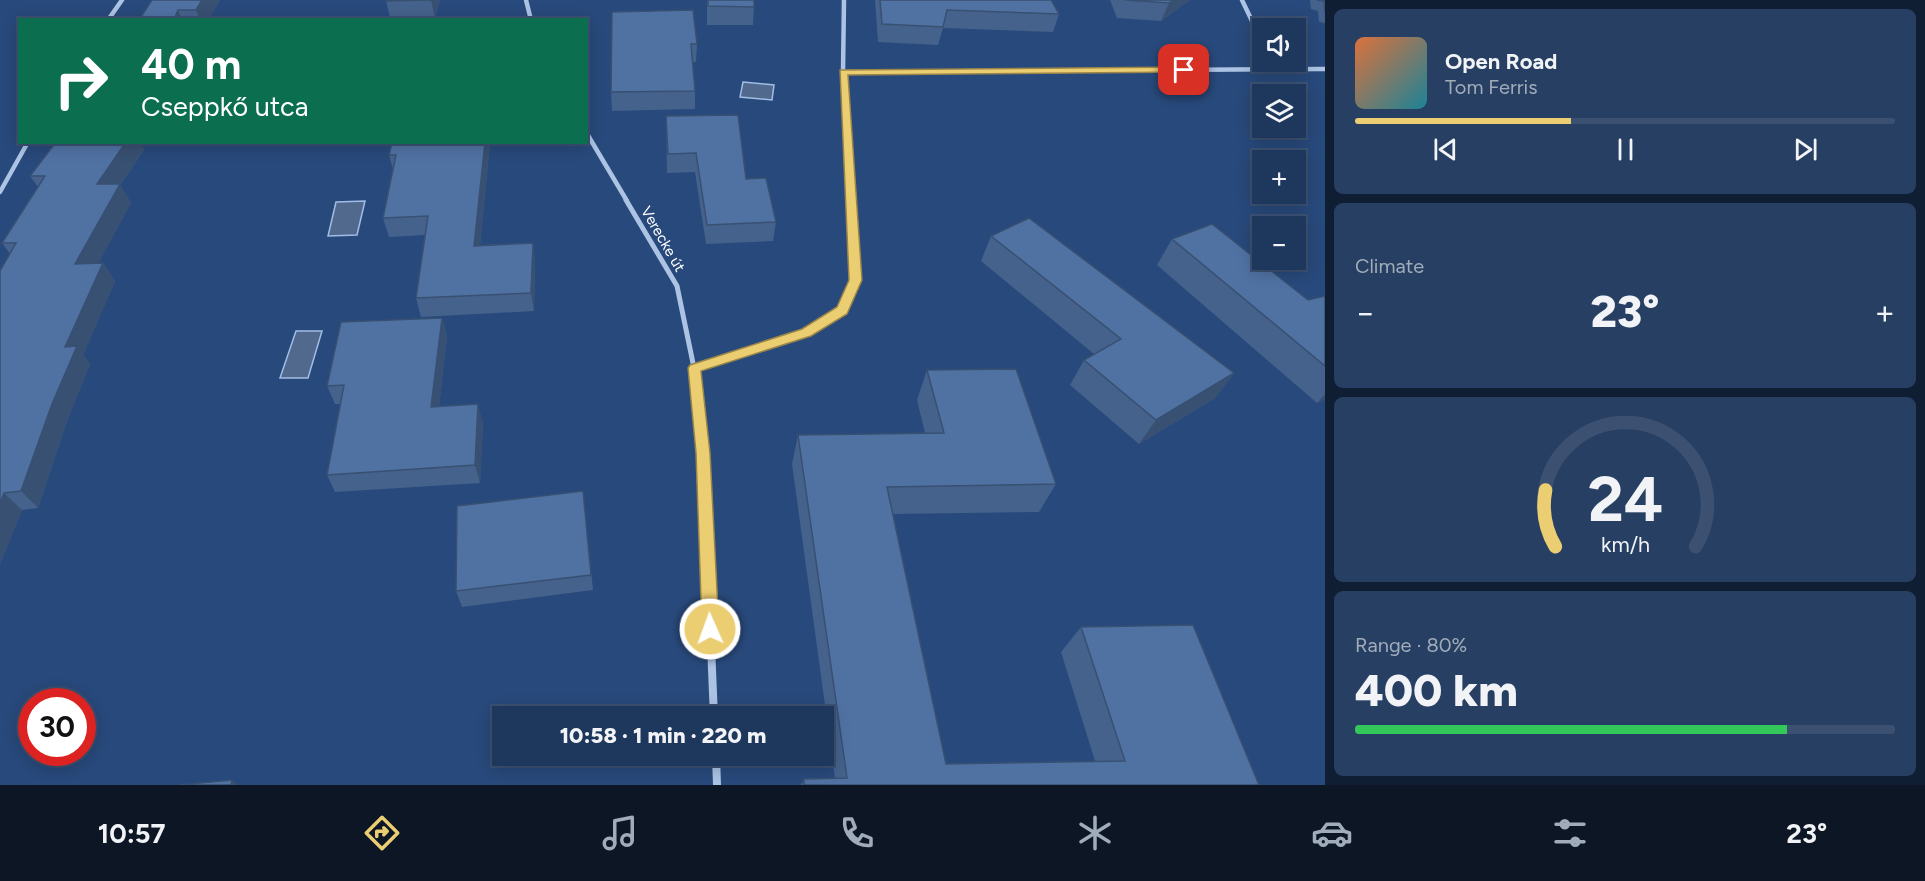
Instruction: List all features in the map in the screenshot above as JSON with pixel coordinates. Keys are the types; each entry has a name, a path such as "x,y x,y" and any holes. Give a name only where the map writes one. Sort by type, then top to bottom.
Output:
{"street":[{"path":"109,18 122,0"},
{"path":"525,0 530,18"},
{"path":"694,368 807,333 842,310 856,280 843,72 844,0"},
{"path":"1242,0 1252,21"},
{"path":"1306,69 1325,69"},
{"path":"843,72 1252,70"},
{"name":"Verecke út","path":"588,135 677,286 694,368 703,453 714,706"},
{"path":"0,192 27,144"},
{"path":"716,766 717,785"}],"water":[{"path":"743,82 774,85 772,100 740,97"},
{"path":"365,201 357,235 328,236 336,202"},
{"path":"296,331 322,331 308,378 280,378"}],"building":[{"path":"152,0 202,0 196,10 178,10 175,18 140,18"},
{"path":"708,0 754,0 754,7 708,6"},
{"path":"880,0 1051,0 1059,14 947,10 943,27 882,24"},
{"path":"1125,0 1174,0 1169,3"},
{"path":"693,10 697,44 691,44 695,91 611,92 612,12"},
{"path":"738,115 746,179 766,178 776,222 707,225 696,153 668,154 666,116"},
{"path":"54,144 125,144 97,184 120,184 75,264 103,263 65,347 77,346 52,404 21,491 4,493 0,504 0,271 16,243 2,243 45,176 30,176"},
{"path":"392,144 485,144 474,246 533,243 531,293 416,298 428,216 383,218 396,155 389,155"},
{"path":"1029,218 1234,373 1156,420 1084,360 1121,339 991,236"},
{"path":"1212,224 1252,256 1252,270 1270,270 1308,300 1325,296 1325,366 1172,239"},
{"path":"442,318 431,407 478,404 475,465 327,475 344,385 327,386 341,322"},
{"path":"1016,369 1056,484 887,487 946,764 1125,761 1081,627 1193,625 1259,785 804,785 804,779 847,778 798,435 944,433 927,370"},
{"path":"583,491 591,575 456,591 457,506"},
{"path":"232,780 231,785 179,785"}],"route":[{"path":"710,629 703,453 694,368 807,333 842,310 856,280 843,72 1184,70"}]}
